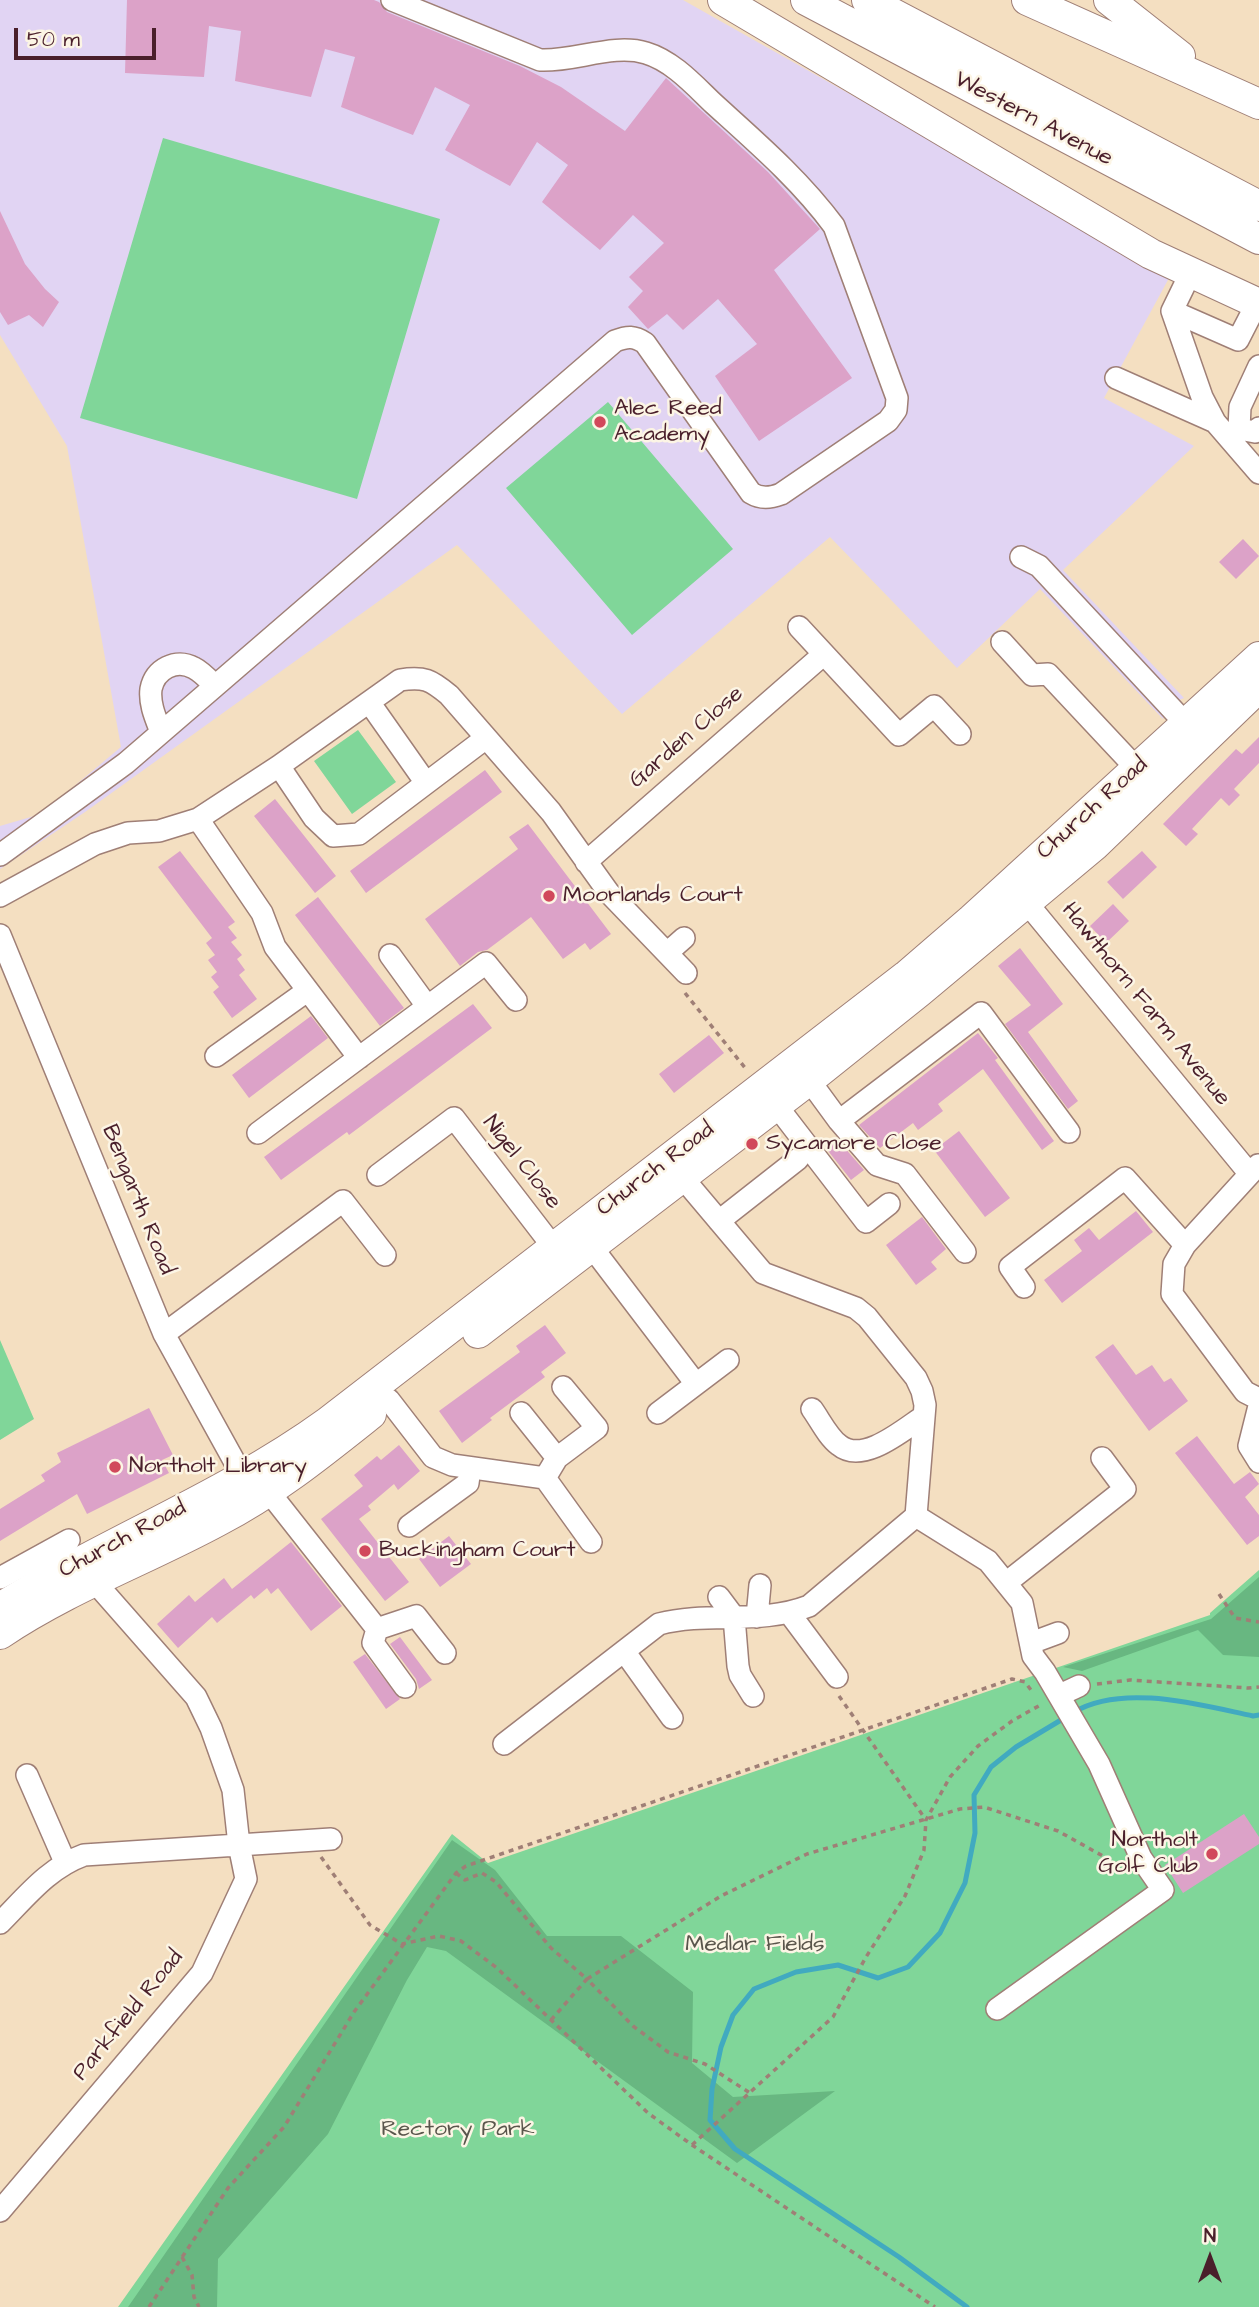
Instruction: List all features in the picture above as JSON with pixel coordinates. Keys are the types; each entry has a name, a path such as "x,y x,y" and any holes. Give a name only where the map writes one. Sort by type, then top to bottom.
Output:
{"highway":[{"path":"723,0 1151,254 1258,304"},
{"name":"Western Avenue","path":"806,0 1259,239"},
{"name":"Western Avenue","path":"867,0 1259,206"},
{"path":"1027,0 1259,104"},
{"path":"1108,0 1214,83"},
{"name":"Church Road","path":"0,1608 79,1561 243,1477 328,1422 906,976 1259,657"},
{"name":"Church Road","path":"0,1634 94,1581 273,1497 389,1400 809,1080 1027,903 1095,845 1259,687"}],"street":[{"path":"0,855 125,763 615,341 635,337 645,343 751,493 758,497 771,498 781,494 888,421 896,410 897,398 834,226 817,203 776,160 682,75 654,57 629,51 558,61 540,60 392,0"},
{"path":"1191,272 1172,311 1202,397 1215,422 1259,472"},
{"path":"1172,311 1238,340 1258,304"},
{"path":"1259,366 1240,407 1239,429 1255,432 1259,428"},
{"path":"1116,377 1215,422"},
{"path":"1215,422 1259,396"},
{"path":"1021,557 1039,566 1186,724"},
{"path":"799,627 900,735 934,706 960,734"},
{"path":"1002,642 1032,674 1048,674 1137,769"},
{"name":"Garden Close","path":"586,862 824,654"},
{"path":"161,732 152,708 151,691 161,671 170,665 181,663 193,667 215,686"},
{"path":"0,896 95,844 128,833 159,831 198,819 400,681 417,677 435,683 449,695 551,812 610,893 686,973"},
{"path":"369,702 426,783"},
{"path":"279,766 314,818 333,836 359,834 486,738"},
{"path":"198,819 262,913 275,947 359,1058"},
{"name":"Hawthorn Farm Avenue","path":"1027,903 1254,1168"},
{"name":"Bengarth Road","path":"0,935 164,1334 243,1477"},
{"path":"667,953 684,939"},
{"path":"390,954 427,1006"},
{"path":"258,1133 486,963 516,1000"},
{"path":"216,1056 307,991"},
{"path":"839,1121 981,1013 1069,1132"},
{"path":"809,1080 839,1121 877,1165 905,1174 965,1252"},
{"path":"776,1105 866,1222 889,1204"},
{"name":"Nigel Close","path":"378,1175 454,1118 554,1248"},
{"path":"719,1221 798,1159"},
{"path":"1254,1168 1185,1245 1174,1264 1172,1294 1245,1392 1259,1399"},
{"path":"504,1744 659,1624 681,1618 790,1614 809,1606 916,1516 924,1416 923,1398 916,1378 867,1317 856,1308 763,1273 682,1177"},
{"path":"1024,1287 1010,1267 1125,1178 1185,1245"},
{"path":"164,1334 343,1202 385,1255"},
{"path":"591,1247 696,1384"},
{"path":"658,1413 728,1360"},
{"path":"545,1478 556,1458 597,1428 563,1387"},
{"path":"389,1400 433,1457 452,1465 545,1478 592,1542"},
{"path":"1259,1406 1249,1446 1259,1462"},
{"path":"812,1409 836,1443 856,1451 874,1448 924,1416"},
{"path":"521,1413 556,1458"},
{"path":"1006,1583 1125,1489 1102,1458"},
{"path":"409,1526 468,1483 470,1468"},
{"path":"273,1497 377,1629"},
{"path":"916,1516 988,1561 1022,1603 1032,1649 1066,1701 1099,1764 1141,1858 1163,1890 997,2009"},
{"name":"Church Road","path":"0,1578 69,1540"},
{"name":"Parkfield Road","path":"0,2211 202,1973 246,1879 233,1790 220,1749 195,1697 94,1581"},
{"path":"757,1617 760,1585"},
{"path":"719,1597 734,1617 740,1675 753,1696"},
{"path":"790,1614 837,1677"},
{"path":"377,1629 416,1615 444,1653"},
{"path":"377,1629 373,1643 405,1687"},
{"path":"1032,1649 1058,1633"},
{"path":"624,1651 672,1718"},
{"path":"27,1775 65,1861"},
{"path":"0,1923 51,1871 65,1861 83,1855 331,1839"}],"path":[{"path":"686,973 677,982 753,1078"},
{"path":"1219,1594 1235,1618 1259,1622"},
{"path":"837,1677 833,1688 926,1820"},
{"path":"149,2307 228,2188 284,2127 354,2012 456,1872 482,1860 862,1728 1012,1679 1025,1682 1033,1692"},
{"path":"692,2145 833,2017 866,1957 905,1896 924,1850 926,1820 950,1777 978,1746 1012,1721 1040,1706 1066,1701 1130,1680 1259,1687"},
{"path":"1036,1699 1040,1706"},
{"path":"551,2020 587,1979 721,1896 807,1854 960,1809 984,1807 1058,1831 1119,1865 1141,1858"},
{"path":"308,1840 370,1925 402,1944 439,1936 461,1941 497,1968 648,2113 935,2307"},
{"path":"456,1872 465,1880 482,1874 496,1882 551,1948 642,2033 668,2052 705,2064 750,2093"},
{"path":"182,2256 192,2275 194,2297 199,2307"}],"shaded area":[{"name":"Alec Reed Academy","path":"0,0 683,0 1169,278 1104,398 1194,446 1063,570 1184,698 1167,705 1163,719 1040,589 957,668 830,537 622,714 457,545 85,812 0,869 0,826 41,814 121,747 67,446 0,335"}],"green space":[{"path":"163,138 440,219 357,499 80,418"},
{"path":"608,402 733,549 632,635 506,488"},
{"path":"358,730 396,782 352,814 314,761"},
{"path":"0,1340 34,1419 0,1440"},
{"path":"1259,1570 1259,2307 118,2307 452,1834 488,1863 1210,1615"},
{"path":"1259,1577 1259,1657 1223,1655 1198,1630 1082,1671 1063,1667 1211,1619"},
{"path":"452,1840 495,1870 547,1936 621,1936 693,1992 692,2063 733,2097 835,2091 737,2163 446,1951 427,1947 407,1980 328,2134 218,2259 217,2307 128,2307"}],"building":[{"path":"127,0 374,0 387,12 520,66 561,87 625,131 666,78 768,172 820,229 774,270 852,378 759,441 715,376 757,344 718,299 683,330 667,314 648,329 628,307 643,291 629,277 664,243 633,215 600,250 542,202 568,165 537,142 510,186 445,150 470,105 435,87 413,135 341,107 355,57 325,49 311,97 235,81 241,31 209,26 204,77 125,73"},
{"path":"0,211 25,264 59,302 43,327 29,315 8,325 0,312"},
{"path":"1243,539 1259,556 1236,579 1219,562"},
{"path":"1259,737 1259,763 1234,789 1240,795 1229,806 1221,798 1192,829 1198,834 1186,846 1163,824 1236,749 1242,754"},
{"path":"485,770 502,792 366,893 350,871"},
{"path":"275,799 336,876 315,893 254,816"},
{"name":"Moorlands Court","path":"528,824 611,934 590,950 585,943 563,959 531,917 487,950 478,952 460,966 425,919 518,849 509,837"},
{"path":"180,851 235,922 228,927 237,938 231,942 242,955 237,959 245,970 239,975 257,999 232,1018 213,992 219,987 211,977 217,972 208,960 215,955 206,943 212,938 158,867"},
{"path":"1142,851 1157,867 1123,899 1107,882"},
{"path":"318,897 404,1008 380,1026 295,915"},
{"path":"1113,904 1129,921 1106,943 1090,926"},
{"path":"1020,948 1063,1004 1028,1032 1078,1101 1068,1109 1005,1024 1031,1005 998,966"},
{"path":"473,1004 492,1028 349,1135 347,1132 281,1180 264,1157"},
{"path":"311,1016 328,1038 249,1098 232,1075"},
{"path":"978,1033 1054,1141 1042,1150 983,1069 938,1104 943,1111 918,1130 913,1123 880,1148 859,1125"},
{"path":"709,1035 724,1053 674,1093 659,1074"},
{"path":"959,1131 1010,1198 985,1217 934,1150"},
{"path":"837,1139 864,1170 851,1180 825,1147"},
{"path":"1136,1211 1153,1232 1062,1303 1044,1280 1082,1251 1074,1240 1089,1228 1099,1240"},
{"path":"922,1217 946,1249 931,1262 937,1269 916,1285 886,1245"},
{"path":"545,1325 566,1353 541,1372 545,1377 490,1418 492,1420 462,1443 439,1411 520,1352 516,1346"},
{"path":"1113,1344 1136,1375 1152,1365 1164,1382 1171,1378 1188,1401 1149,1431 1095,1357"},
{"name":"Northolt Library","path":"149,1408 173,1455 162,1460 169,1473 87,1514 77,1494 0,1541 0,1509 45,1481 41,1475 61,1462 57,1453"},
{"path":"1197,1436 1234,1484 1250,1472 1259,1484 1245,1497 1259,1515 1259,1536 1247,1545 1175,1453"},
{"name":"Buckingham Court","path":"399,1445 420,1471 398,1490 394,1484 368,1506 371,1510 359,1519 409,1582 385,1601 321,1519 363,1486 354,1475 377,1456 381,1460"},
{"path":"449,1536 471,1564 440,1587 419,1559"},
{"path":"291,1542 342,1606 311,1631 278,1588 271,1594 267,1588 254,1599 251,1595 217,1623 212,1617 178,1648 157,1624 189,1595 195,1602 224,1578 232,1589"},
{"path":"400,1637 432,1680 419,1689 416,1679 390,1644"},
{"path":"365,1654 400,1699 386,1709 353,1662"},
{"name":"Northolt Golf Club","path":"1244,1814 1259,1837 1259,1844 1183,1893 1165,1865"}],"waterway":[{"path":"1074,1712 1094,1703 1138,1698 1186,1702 1259,1715"},
{"path":"967,2307 899,2257 735,2149 710,2120 712,2089 721,2047 733,2015 754,1989 796,1972 838,1965 878,1978 908,1967 940,1933 965,1883 975,1833 974,1795 991,1767 1016,1747 1066,1717"}],"place":[{"name":"Alec Reed Academy","path":"600,422"},
{"name":"Moorlands Court","path":"549,896"},
{"name":"Sycamore Close","path":"752,1144"},
{"name":"Northolt Library","path":"115,1467"},
{"name":"Buckingham Court","path":"365,1551"},
{"name":"Northolt Golf Club","path":"1212,1854"}],"park label":[{"name":"Medlar Fields","path":"755,1945"},
{"name":"Rectory Park","path":"458,2130"}]}
